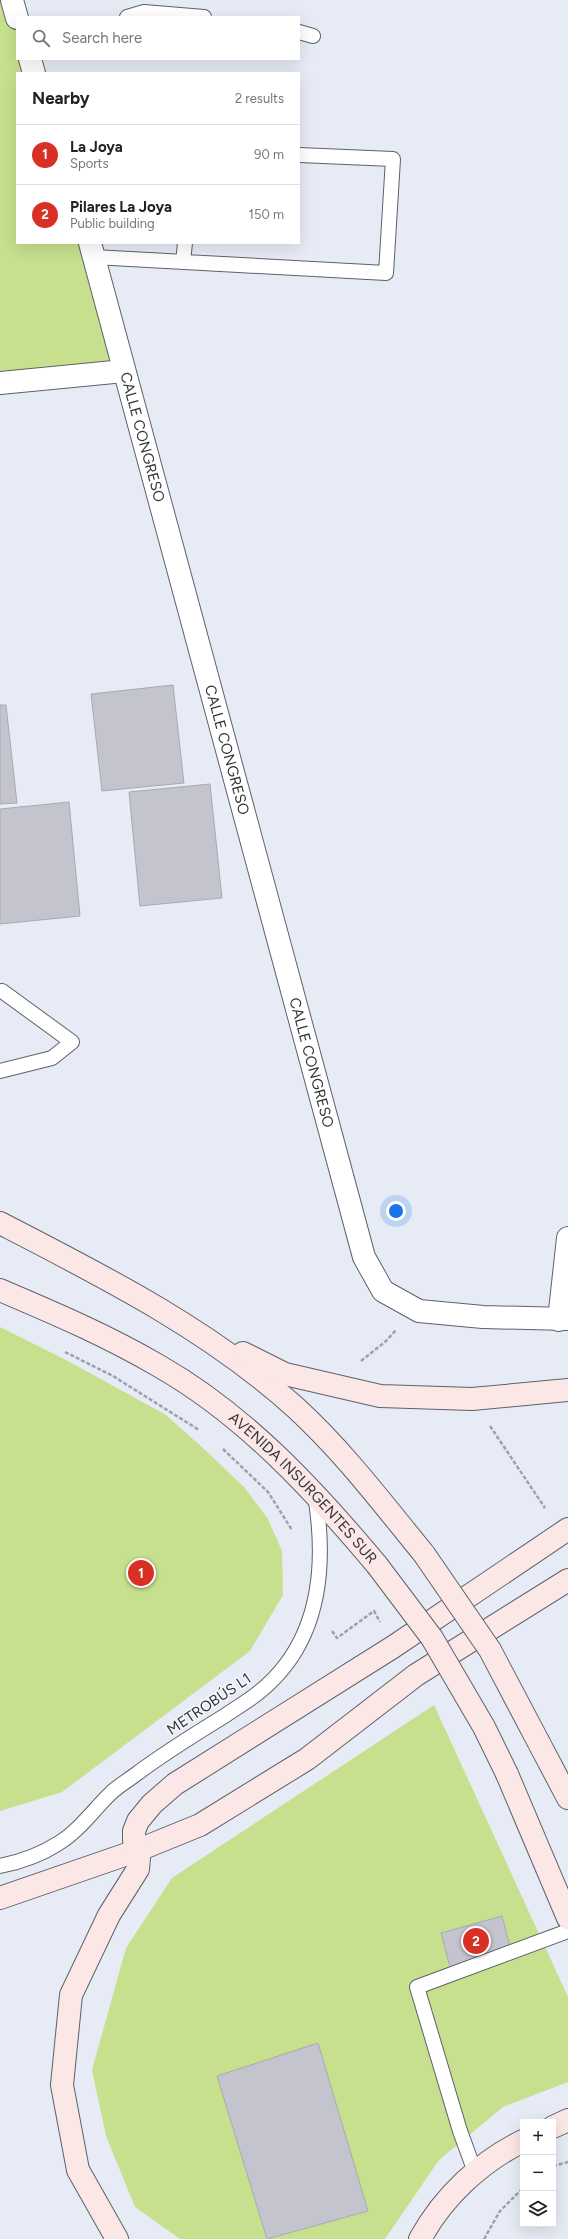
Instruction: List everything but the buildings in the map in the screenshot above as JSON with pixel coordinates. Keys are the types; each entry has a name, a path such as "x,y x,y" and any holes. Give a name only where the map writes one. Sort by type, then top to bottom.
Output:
{"main road":[{"path":"0,1223 187,1324 285,1374 380,1396 472,1399 568,1390"},
{"name":"AVENIDA INSURGENTES SUR","path":"0,1290 97,1333 160,1366 197,1391 261,1441 314,1493 377,1565 432,1638 484,1727 507,1774 568,1918"},
{"path":"187,1324 255,1374 297,1409 356,1470 424,1554 490,1650 568,1798"},
{"path":"117,2239 78,2170 62,2085 71,1995 109,1915 138,1869 139,1858 136,1851 134,1831 138,1821 152,1804 175,1784 393,1647 565,1531"},
{"path":"0,1898 136,1851 200,1825 307,1759 416,1675 568,1580"},
{"path":"556,2126 568,2120"},
{"path":"420,2239 443,2204 475,2172 520,2143"}],"street":[{"path":"12,0 16,16"},
{"path":"30,60 34,72"},
{"name":"CALLE CONGRESO","path":"92,250 364,1257 383,1291 419,1311 483,1317 563,1319"},
{"path":"0,383 124,371"},
{"path":"563,1319 568,1238"}],"lane":[{"path":"130,16 144,12 192,16"},
{"path":"300,32 313,36"},
{"path":"92,250 184,262 386,273 393,159 300,154"},
{"path":"184,262 185,244"},
{"path":"0,1071 52,1058 72,1042 2,991"},
{"name":"METROBÚS L1","path":"0,1866 18,1862 59,1843 112,1792 146,1766 258,1694 282,1671 294,1654 307,1627 318,1590 321,1558 320,1526 314,1493"},
{"path":"475,2172 460,2131 417,1987 568,1931"}],"path":[{"path":"332,1385 385,1342 415,1309"},
{"path":"64,1352 113,1376 203,1432"},
{"path":"472,1399 565,1531"},
{"path":"220,1446 268,1492 296,1535"},
{"path":"318,1590 325,1618 336,1638 374,1611 393,1647"},
{"path":"556,2165 568,2162"},
{"path":"484,2239 500,2211 520,2191"}],"green space":[{"path":"0,0 9,0 16,25 16,60 26,60 31,72 16,72 16,244 87,244 119,364 0,376"},
{"path":"0,1327 68,1361 166,1415 204,1449 244,1487 268,1519 282,1551 283,1595 250,1651 62,1792 0,1811"},
{"path":"434,1705 568,1997 568,2082 503,2107 439,2160 385,2239 180,2239 135,2207 106,2136 92,2070 126,1948 172,1878"}],"place":[{"name":"La Joya","path":"141,1573"},
{"name":"Pilares La Joya","path":"476,1941"}]}
